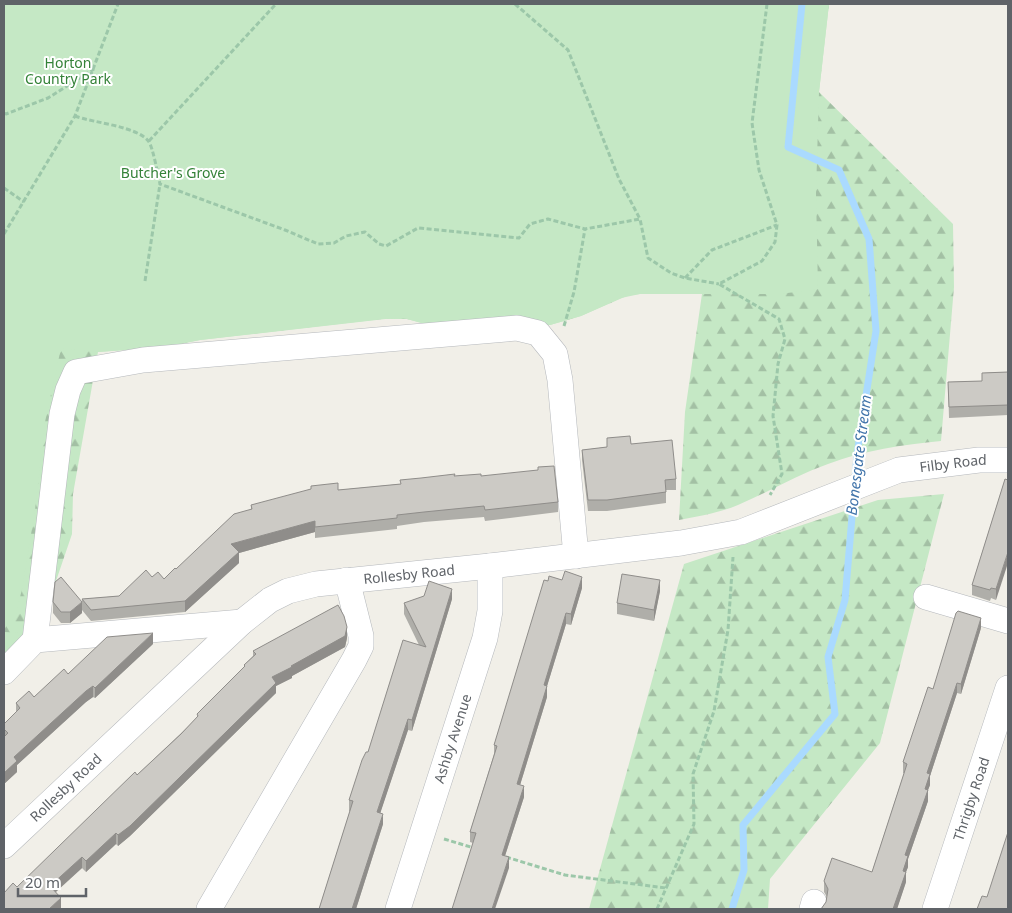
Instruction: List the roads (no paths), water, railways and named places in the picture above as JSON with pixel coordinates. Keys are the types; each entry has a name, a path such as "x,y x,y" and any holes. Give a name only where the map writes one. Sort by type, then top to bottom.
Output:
{"street":[{"path":"4,672 35,640 62,414 68,390 76,372 143,360 517,328 538,333 555,354 560,380 576,556"},
{"name":"Filby Road","path":"899,470 980,460 1008,460"},
{"name":"Rollesby Road","path":"4,846 242,622 270,600 288,590 347,580 490,566 681,543 741,532 899,470"},
{"name":"Ashby Avenue","path":"398,909 485,638 490,611 490,566"},
{"path":"209,909 361,646 361,636 347,580"},
{"path":"926,596 1008,621"},
{"path":"35,640 242,622"},
{"name":"Thrigby Road","path":"935,909 1008,688"}],"waterway":[{"name":"Bonesgate Stream","path":"802,4 788,147 839,170 869,239 876,331 857,454 855,482"},
{"name":"Bonesgate Stream","path":"732,909 744,870 743,825 835,714 828,657 845,600 854,493"}],"park label":[{"name":"Horton Country Park","path":"68,72"},
{"name":"Butcher's Grove","path":"173,173"}]}
